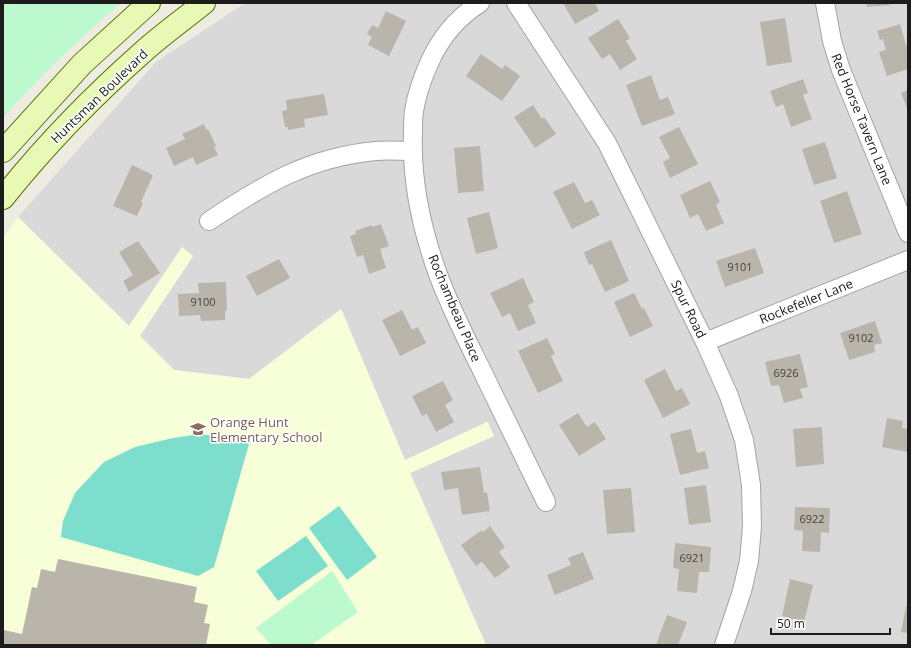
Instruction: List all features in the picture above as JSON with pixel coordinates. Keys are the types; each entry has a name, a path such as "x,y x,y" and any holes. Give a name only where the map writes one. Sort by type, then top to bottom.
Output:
{"street":[{"path":"3,151 82,64 149,3"},
{"name":"Huntsman Boulevard","path":"3,198 31,163 71,119 146,49 204,3"},
{"name":"Rochambeau Place","path":"480,3 469,10 456,22 435,52 423,76 413,112 412,151 415,182 429,245 440,278 464,334 546,502"},
{"name":"Spur Road","path":"516,3 607,143 705,342 729,396 744,440 751,485 752,527 749,561 742,591 724,645"},
{"name":"Red Horse Tavern Lane","path":"825,3 832,40 841,70 908,233"},
{"path":"209,221 267,184 316,163 348,155 376,151 412,151"},
{"name":"Rockefeller Lane","path":"705,342 908,260"}],"shaded area":[{"path":"3,3 121,3 60,59 3,118"},
{"path":"245,3 908,3 908,645 486,645 410,473 494,436 488,422 405,460 341,309 249,379 174,370 140,336 193,256 182,248 129,326 18,217 156,62"},
{"name":"Orange Hunt Elementary School","path":"18,217 129,326 182,247 193,256 140,336 174,370 249,379 341,309 405,460 487,422 494,436 410,473 486,645 3,645 3,238"},
{"path":"200,434 223,437 249,444 214,567 198,576 61,537 63,521 75,493 104,462 135,447 173,438"},
{"path":"339,506 377,557 347,580 309,528"},
{"path":"306,536 328,566 278,601 256,571"},
{"path":"332,571 358,612 311,645 271,645 256,628"}],"building":[{"path":"563,3 595,3 599,11 575,24"},
{"path":"866,3 891,3 891,5 867,7"},
{"path":"386,11 406,21 389,56 368,45 372,37 367,34 372,25 378,28"},
{"path":"785,18 792,62 767,66 760,22"},
{"path":"618,19 630,38 626,41 637,59 620,70 610,54 602,59 588,38"},
{"path":"900,24 906,45 908,44 908,69 887,76 879,52 886,50 883,39 880,40 877,31"},
{"path":"481,54 502,69 505,65 520,76 502,101 466,76"},
{"path":"651,75 660,100 668,97 675,114 642,126 626,85"},
{"path":"803,79 808,93 803,95 812,119 791,127 783,104 776,107 770,91"},
{"path":"908,90 908,111 901,93"},
{"path":"324,94 328,115 304,119 305,127 288,130 288,127 285,127 282,111 287,110 286,100"},
{"path":"533,105 542,119 544,117 556,134 535,148 514,117"},
{"path":"204,124 216,146 214,147 218,155 196,165 193,157 174,166 166,148 185,139 182,134"},
{"path":"679,127 698,164 670,178 663,162 670,158 659,137"},
{"path":"825,142 837,178 814,185 802,149"},
{"path":"480,146 484,191 458,193 454,148"},
{"path":"132,165 153,175 141,202 143,203 137,216 113,206"},
{"path":"710,181 720,202 716,205 724,223 706,231 698,214 690,218 680,195"},
{"path":"574,182 585,203 592,200 600,215 572,229 553,192"},
{"path":"847,191 862,234 834,243 820,201"},
{"path":"489,212 498,248 476,254 467,218"},
{"path":"381,224 389,246 380,249 386,268 369,274 363,255 357,257 350,236 356,234 355,231 372,225 373,227"},
{"path":"611,240 629,281 605,292 592,264 589,265 584,252"},
{"path":"138,241 160,273 129,292 123,281 133,275 119,252"},
{"path":"755,248 764,273 725,287 716,261"},
{"path":"279,259 290,278 257,296 246,276"},
{"path":"523,278 534,302 528,305 536,323 518,331 510,313 502,317 490,293"},
{"path":"226,282 227,310 225,311 225,320 201,321 200,315 179,316 178,294 199,293 198,283"},
{"path":"634,293 653,326 630,337 614,302"},
{"path":"402,310 412,330 418,327 426,343 400,356 382,320"},
{"path":"875,321 882,343 874,345 875,352 849,360 840,333"},
{"path":"547,338 555,354 551,356 563,381 538,393 518,351"},
{"path":"800,354 808,387 800,389 803,398 784,403 779,385 771,386 765,362"},
{"path":"665,369 676,391 682,388 690,404 663,418 644,380"},
{"path":"443,381 453,400 445,405 454,422 436,432 427,414 422,416 412,396"},
{"path":"578,413 587,427 595,422 606,439 579,456 559,425"},
{"path":"887,418 903,421 902,428 908,429 908,452 882,447"},
{"path":"822,427 824,464 796,467 793,429"},
{"path":"691,429 697,453 705,451 709,468 680,475 670,434"},
{"path":"480,467 484,493 487,492 490,511 462,515 458,488 444,490 441,472"},
{"path":"706,485 711,522 689,525 684,488"},
{"path":"631,488 635,532 607,534 603,490"},
{"path":"795,507 830,508 829,533 821,532 820,552 802,551 803,531 794,530"},
{"path":"490,526 505,547 499,552 510,567 495,578 482,562 476,566 461,545"},
{"path":"675,543 711,547 709,572 699,572 697,593 677,591 679,569 673,568"},
{"path":"583,552 594,579 555,595 547,575 571,565 568,558"},
{"path":"58,559 197,587 194,602 208,605 204,623 210,624 206,645 3,645 4,630 22,634 32,587 37,588 41,569 55,572"},
{"path":"790,579 813,585 804,622 782,616"},
{"path":"906,606 908,607 908,633 901,632"},
{"path":"667,615 687,622 678,645 656,645"}],"place":[{"name":"Orange Hunt Elementary School","path":"198,429"}]}
